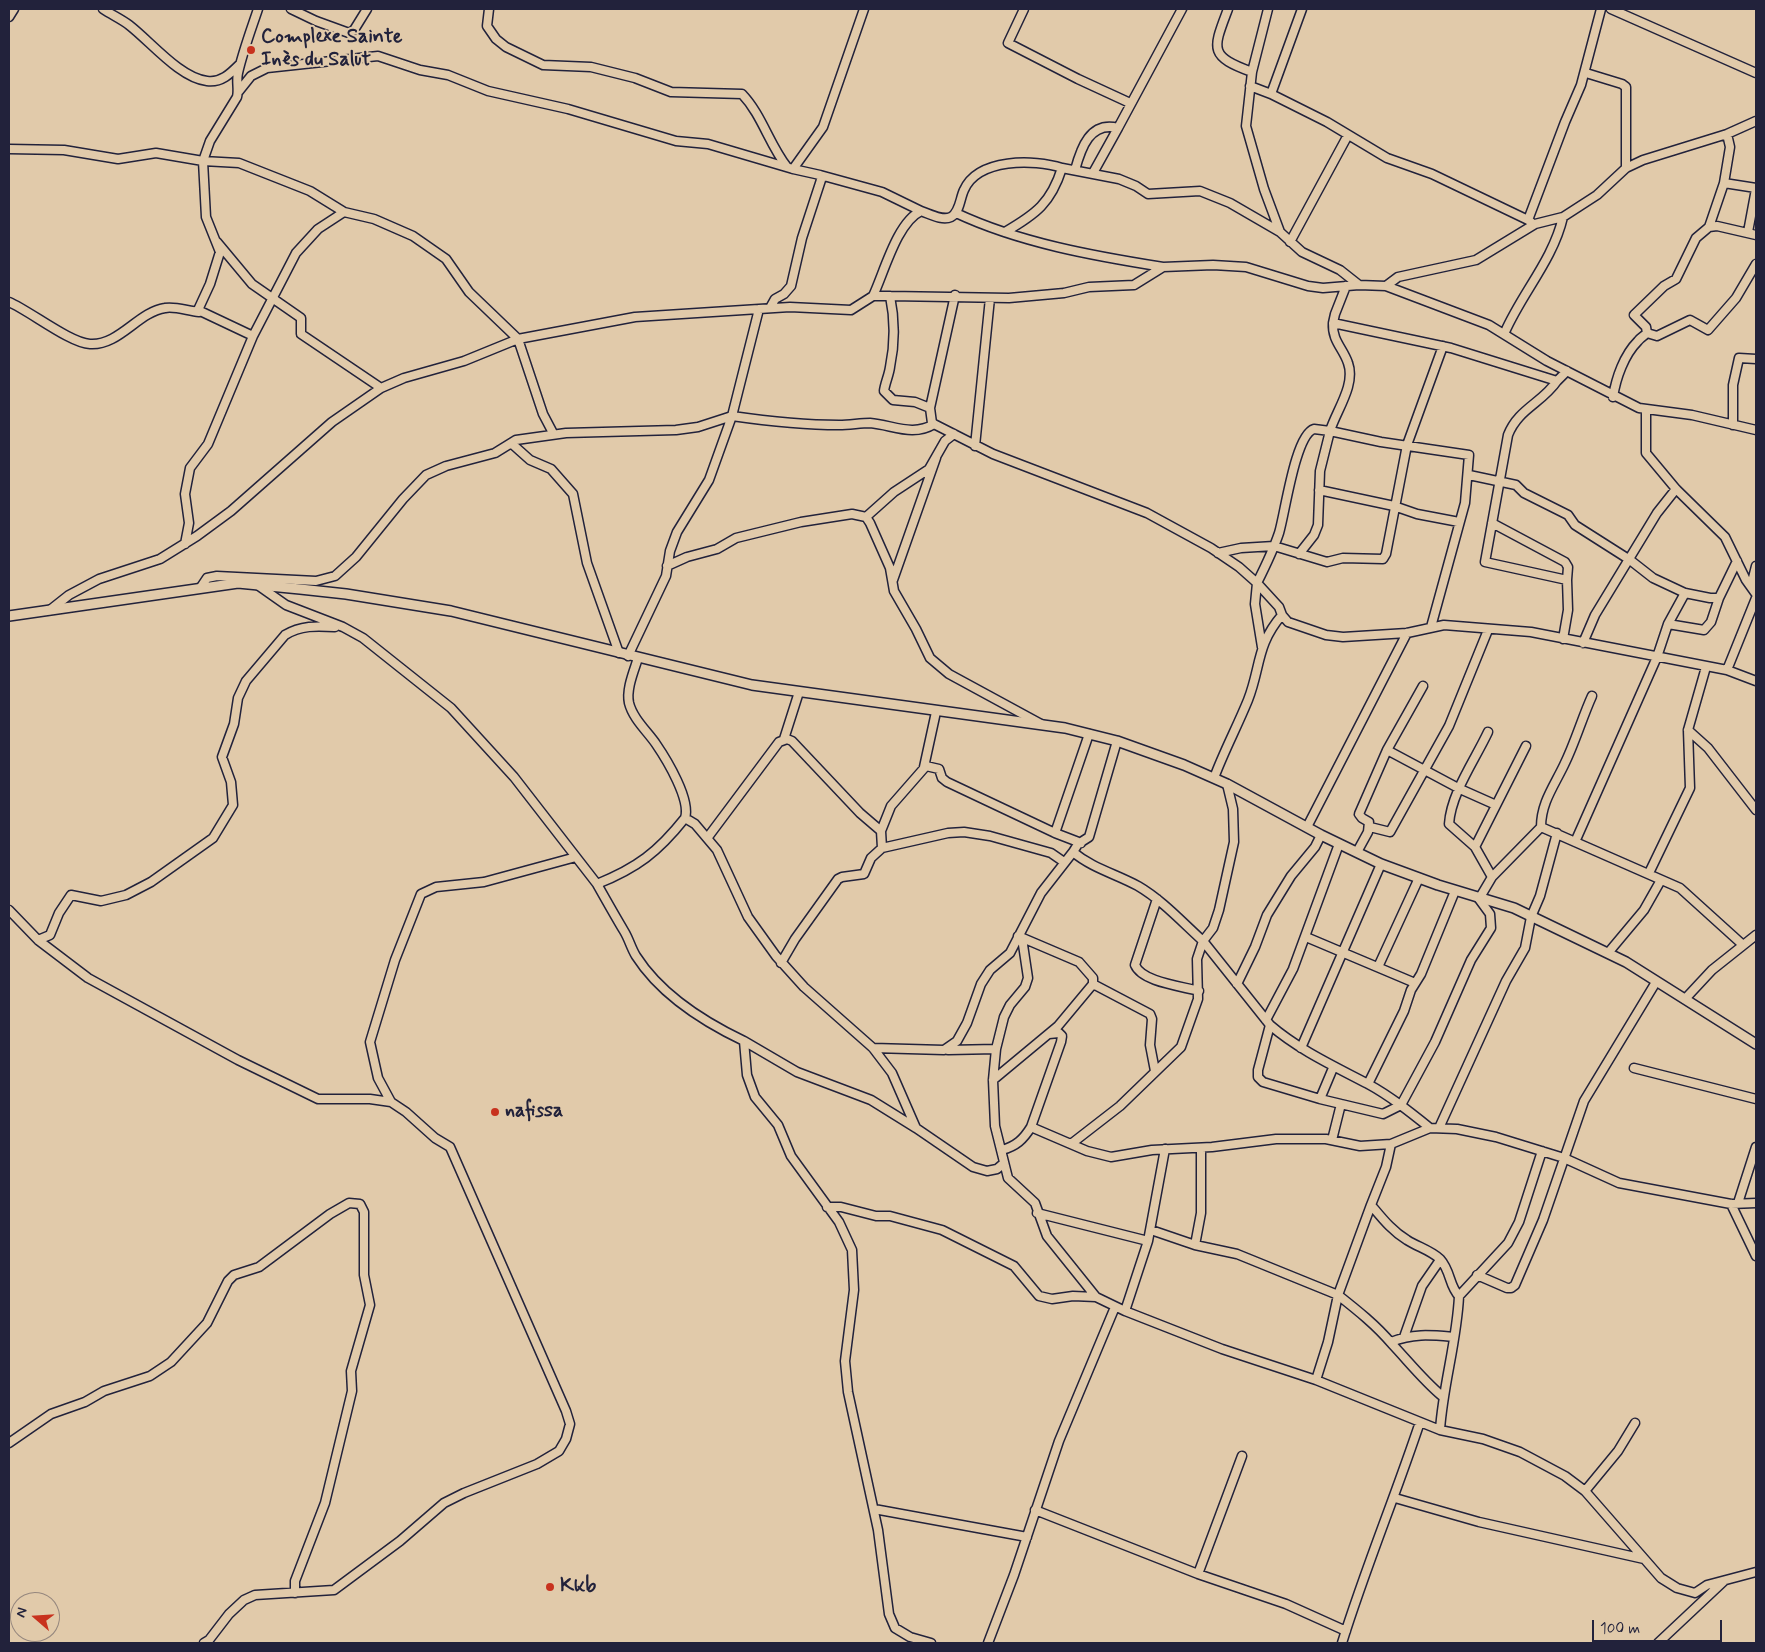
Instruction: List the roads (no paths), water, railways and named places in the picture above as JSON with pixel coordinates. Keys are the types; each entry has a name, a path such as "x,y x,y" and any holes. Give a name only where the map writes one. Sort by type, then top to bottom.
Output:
{"street":[{"path":"9,17 14,9"},
{"path":"104,9 128,24 194,78 208,82 219,80 240,64"},
{"path":"238,91 237,79 240,64 258,9"},
{"path":"291,9 316,22 349,33 354,30 367,9"},
{"path":"489,9 487,26 496,40 536,63 591,67 635,78 671,92 742,94 752,107 775,151 790,168"},
{"path":"790,168 823,127 864,9"},
{"path":"1024,9 1008,43 1130,103"},
{"path":"1093,173 1182,9"},
{"path":"1228,9 1216,41 1216,47 1224,60 1252,72"},
{"path":"1268,9 1252,72 1247,133 1280,232"},
{"path":"1271,94 1302,9"},
{"path":"1531,222 1586,73 1601,9"},
{"path":"1612,9 1756,73"},
{"path":"199,312 198,308 218,264 220,252 206,217 203,161 208,146 238,91 250,76 268,68 378,56 420,70 448,75 488,91 568,108 676,142 708,144 882,192 921,211 941,218 949,218 956,213 967,184 982,172 1000,165 1012,163 1029,162 1093,173 1130,183 1148,194 1200,191 1230,202 1280,232 1302,252 1340,270 1358,285"},
{"path":"1586,73 1622,84 1626,88 1626,168"},
{"path":"1250,86 1271,94 1387,158 1432,174 1531,222"},
{"path":"1386,286 1398,277 1476,260 1531,222 1563,217 1597,195 1626,168 1643,160 1727,134 1756,121"},
{"path":"1075,170 1085,142 1090,134 1106,126 1118,128"},
{"path":"1647,332 1646,327 1634,315 1664,286 1676,279 1696,238 1709,227 1724,183 1730,147 1727,134"},
{"path":"1290,242 1348,135"},
{"path":"9,150 64,150 118,159 156,154 203,161 240,163 310,191 344,212 383,222 430,246 446,259 478,302 518,339 543,414 553,433"},
{"path":"1005,232 1042,208 1053,190 1062,168"},
{"path":"770,308 775,298 784,294 791,286 802,238 820,187 820,175"},
{"path":"1724,183 1756,189 1748,232"},
{"path":"873,296 887,261 909,219 921,211"},
{"path":"185,544 188,523 185,494 190,468 208,444 253,336 296,253 318,229 344,212"},
{"path":"956,213 1005,232 1112,258 1163,268 1220,265 1246,267 1308,286 1386,286 1505,332 1547,361 1613,397 1646,410 1692,415 1756,430"},
{"path":"1505,332 1516,308 1545,262 1563,217"},
{"path":"1709,227 1717,226 1756,235"},
{"path":"217,242 252,284 301,318 301,334 381,388"},
{"path":"1647,332 1657,336 1686,320 1695,321 1708,330 1736,298 1756,264"},
{"path":"50,610 69,595 99,579 160,559 185,544 231,511 332,422 381,388 404,378 464,361 518,339 635,317 790,307 851,310 873,296 990,298 1064,293 1088,287 1134,285 1163,268"},
{"path":"1299,554 1316,531 1320,471 1330,431 1349,384 1349,365 1337,346 1333,334 1334,314 1346,286"},
{"path":"890,296 894,316 894,332 891,366 884,391 893,400 915,402 930,408"},
{"path":"955,296 930,408 934,424 975,446 1050,478 1114,499 1148,513 1218,553 1256,583 1279,608 1282,616 1288,622 1326,635 1342,637 1407,633 1444,625 1530,632 1727,670 1756,681"},
{"path":"975,446 990,298"},
{"path":"9,302 77,340 89,344 100,343 132,328 154,311 174,308 199,312 253,336"},
{"path":"623,655 657,599 666,576 670,552 685,516 709,480 732,416 759,309"},
{"path":"1333,324 1443,346 1557,381"},
{"path":"1613,397 1617,377 1622,366 1638,341 1647,332"},
{"path":"1218,553 1241,548 1274,546 1327,562 1343,558 1383,559 1386,554 1407,445 1443,346"},
{"path":"1733,424 1733,385 1739,358 1756,359"},
{"path":"1567,371 1545,396 1514,420 1506,438 1485,562 1567,580"},
{"path":"1646,410 1646,453 1676,489 1725,537 1756,594"},
{"path":"201,587 208,578 217,576 316,581 335,576 356,557 403,499 426,475 446,466 495,453 511,443 553,433 676,430 698,427 732,416 765,421 832,425 871,424 910,431 921,430 934,424"},
{"path":"1262,647 1254,604 1256,583 1279,533 1288,486 1305,435 1314,429 1469,455 1469,475 1459,522 1431,627"},
{"path":"866,517 894,492 928,470 945,441 954,434"},
{"path":"511,443 530,460 551,469 573,494 587,564 623,655"},
{"path":"892,584 936,458"},
{"path":"1469,475 1500,480 1516,485 1524,493 1568,515 1576,525 1630,560 1653,578 1685,593 1719,598"},
{"path":"1584,643 1595,615 1657,513 1676,489"},
{"path":"1319,490 1394,506 1416,514 1459,522"},
{"path":"667,566 757,532 838,516 860,515 866,517 890,568 892,584 934,662 949,674 1045,726"},
{"path":"1492,523 1565,562 1568,567 1568,610 1563,639"},
{"path":"1668,624 1704,630 1711,622 1719,598 1737,561"},
{"path":"1751,586 1756,566"},
{"path":"9,616 238,583 346,594 442,610 752,685 1045,726 1089,734 1117,741 1214,778 1321,835 1381,864 1479,899 1514,908 1608,954 1685,998 1756,1044"},
{"path":"259,586 286,605 343,627 363,638 451,708 514,777 597,884 625,933 635,956 656,981 693,1013 716,1028 744,1041 797,1072 871,1100 973,1167 987,1171 997,1169 1004,1162"},
{"path":"1575,842 1657,657 1668,624 1685,593"},
{"path":"1727,670 1756,598"},
{"path":"1214,778 1248,699 1262,647 1271,628 1282,616"},
{"path":"38,940 50,935 62,908 71,895 75,894 101,901 126,895 151,882 213,838 234,805 231,782 222,757 234,724 238,698 246,681 292,630 316,626 343,627"},
{"path":"1370,827 1390,832 1449,726 1488,630"},
{"path":"1307,827 1407,633"},
{"path":"597,884 628,871 641,862 669,838 685,818 686,804 682,791 657,745 632,711 628,702 638,658"},
{"path":"1649,873 1690,788 1688,730 1706,666"},
{"path":"1357,852 1370,827 1369,822 1359,814 1388,750 1422,686"},
{"path":"784,739 799,692"},
{"path":"1479,899 1492,877 1541,827 1541,814 1550,790 1564,765 1592,696"},
{"path":"882,848 881,831 891,806 924,767 936,712"},
{"path":"1688,730 1708,748 1756,810"},
{"path":"1488,732 1460,789 1450,813 1449,824 1474,847 1492,877"},
{"path":"1055,833 1089,734"},
{"path":"708,837 742,794 778,742 784,739 792,741 860,813 881,831"},
{"path":"944,1050 958,1041 981,984 990,970 1010,953 1020,937 1041,893 1064,862 1090,836 1117,741"},
{"path":"1474,847 1526,746"},
{"path":"1388,750 1460,789 1496,805"},
{"path":"924,767 930,766 939,769 942,778 947,782 1055,833 1081,843"},
{"path":"1070,1144 1120,1106 1182,1047 1199,990 1197,959 1202,941 1212,928 1219,910 1234,842 1233,809 1227,784"},
{"path":"685,818 695,824 708,837 717,850 748,917 781,963 839,1020 873,1048 892,1073 916,1128"},
{"path":"1541,827 1680,888 1743,945"},
{"path":"781,963 795,939 838,879 864,874 872,858 882,848 948,833 964,832 990,836 1051,853 1064,862"},
{"path":"1439,1128 1506,981 1525,948 1531,917 1540,896 1557,833"},
{"path":"1237,984 1255,947 1267,915 1292,876 1315,847 1321,835"},
{"path":"1339,844 1306,937 1268,1023 1258,1077 1263,1082 1320,1099 1383,1114 1402,1105 1435,1042 1471,960 1491,928 1490,914 1479,899"},
{"path":"1073,852 1082,860 1119,876 1157,899 1202,941 1268,1023 1301,1048 1333,1068 1368,1084 1402,1105 1430,1128"},
{"path":"204,1643 244,1600 254,1595 295,1594 334,1590 400,1541 444,1503 464,1493 538,1464 559,1452 566,1439 570,1424 540,1349 450,1147 435,1138 406,1112 391,1102 378,1078 370,1042 394,960 421,894 436,887 484,882 576,857"},
{"path":"1301,1048 1381,864"},
{"path":"1378,967 1420,878"},
{"path":"1608,954 1644,910 1661,880"},
{"path":"1368,1084 1404,1011 1455,891"},
{"path":"1157,899 1135,965 1138,972 1145,977 1199,990"},
{"path":"9,910 38,940 88,978 303,1093 318,1099 391,1102"},
{"path":"1685,998 1712,970 1756,935"},
{"path":"994,1080 1058,1026 1093,984 1093,978 1079,962 1020,937"},
{"path":"1020,937 1027,983 1010,1005 1004,1017 996,1049 994,1080 995,1126 1008,1178 1035,1203 1037,1213 1047,1236 1096,1297 1124,1311 1222,1349 1316,1380 1440,1430 1483,1439 1520,1452 1565,1476 1585,1491 1661,1578 1677,1588 1695,1593 1707,1585 1756,1572"},
{"path":"1306,937 1415,983"},
{"path":"1477,1275 1507,1288 1515,1285 1543,1220 1584,1100 1656,982"},
{"path":"1093,984 1150,1014 1152,1019 1150,1045 1155,1071"},
{"path":"1002,1150 1010,1148 1024,1139 1030,1127 1061,1042 1062,1036 1059,1032 1049,1034"},
{"path":"744,1041 747,1075 755,1097 778,1125 791,1156 839,1222 852,1250 854,1290 845,1361 848,1392 874,1509 889,1614 895,1628 910,1637 931,1643"},
{"path":"873,1048 996,1049"},
{"path":"1320,1099 1333,1068"},
{"path":"1634,1068 1756,1099"},
{"path":"1332,1140 1341,1104"},
{"path":"1030,1127 1070,1144 1111,1157 1166,1149 1201,1148 1276,1139 1332,1140 1360,1146 1391,1144 1430,1128 1457,1129 1496,1137 1542,1150 1619,1183 1734,1203 1756,1203"},
{"path":"1316,1380 1328,1342 1338,1295 1386,1167 1391,1144"},
{"path":"1756,1147 1734,1203 1756,1256"},
{"path":"1195,1245 1201,1213 1201,1148"},
{"path":"1124,1311 1151,1230 1166,1149"},
{"path":"1440,1430 1442,1396 1454,1337 1458,1296 1508,1243 1519,1222 1542,1150"},
{"path":"9,1443 51,1414 85,1402 104,1391 150,1376 171,1362 206,1323 228,1281 234,1275 259,1267 330,1214 349,1203 360,1204 364,1212 364,1275 370,1305 351,1371 352,1391 325,1504 295,1581 295,1594"},
{"path":"1371,1205 1395,1232 1430,1251 1448,1268 1454,1292 1458,1296"},
{"path":"827,1207 890,1216 947,1232 1014,1266 1039,1296 1052,1300 1073,1296 1096,1297"},
{"path":"1037,1213 1148,1241"},
{"path":"1151,1230 1195,1245 1237,1254 1338,1295 1360,1312 1391,1342 1422,1379 1442,1396"},
{"path":"1404,1337 1422,1286 1440,1260"},
{"path":"988,1643 1059,1442 1115,1307"},
{"path":"1391,1342 1404,1337 1424,1334 1454,1337"},
{"path":"1342,1643 1395,1498 1420,1422"},
{"path":"1585,1491 1618,1452 1635,1423"},
{"path":"1198,1574 1242,1456"},
{"path":"1395,1498 1479,1522 1646,1560"},
{"path":"874,1509 1027,1537"},
{"path":"1035,1510 1198,1574 1280,1602 1346,1631"},
{"path":"1658,1643 1725,1580"}],"place":[{"name":"Complexe Sainte Inès du Salut","path":"251,50"},
{"name":"nafissa","path":"495,1112"},
{"name":"Kkb","path":"550,1587"}]}
